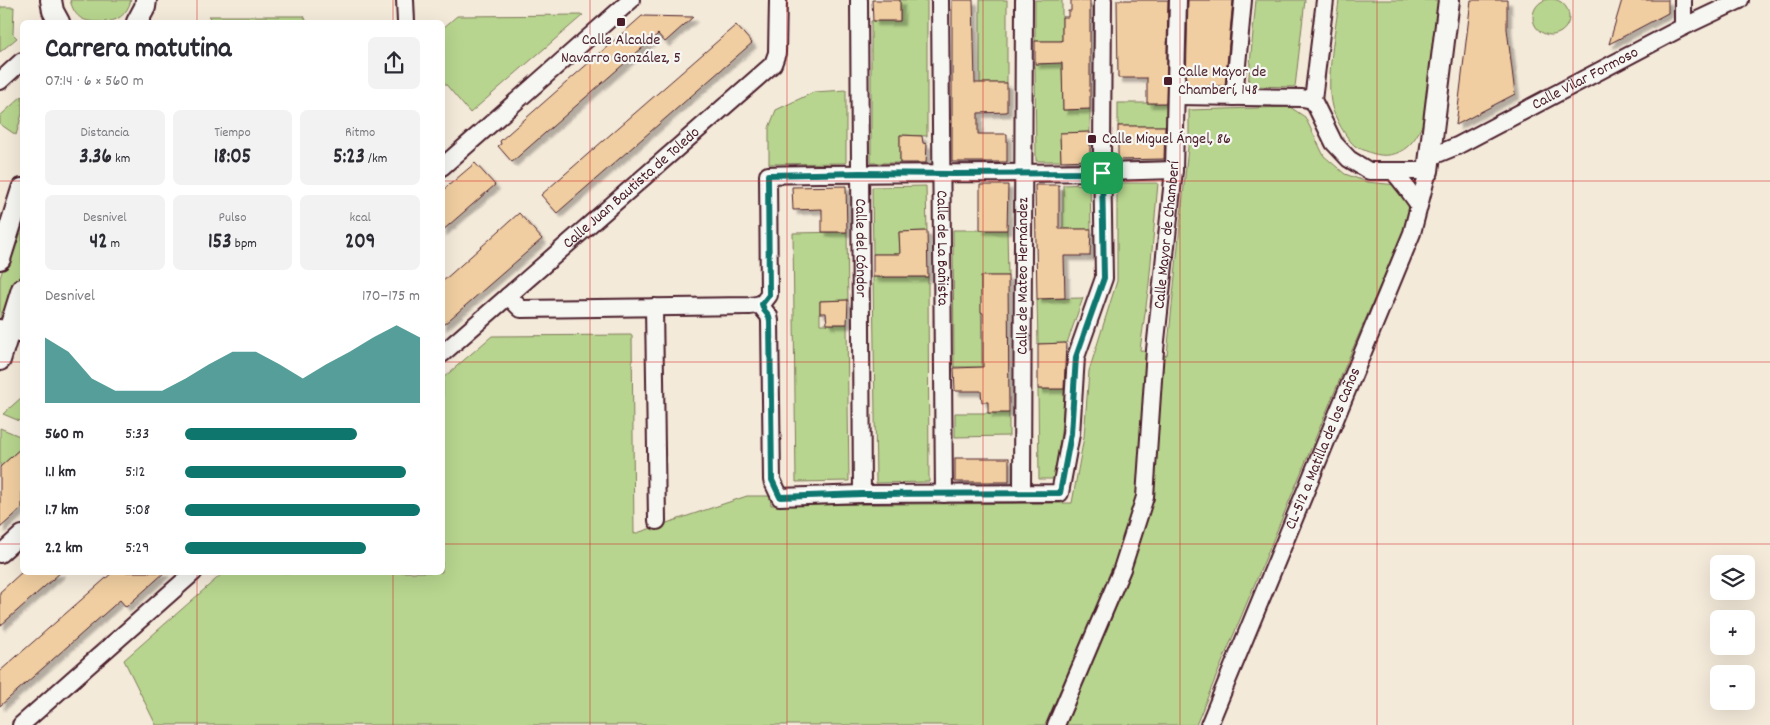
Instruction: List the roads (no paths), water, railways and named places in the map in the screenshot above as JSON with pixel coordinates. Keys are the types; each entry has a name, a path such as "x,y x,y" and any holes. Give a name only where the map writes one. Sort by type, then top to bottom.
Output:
{"main road":[{"path":"138,20 145,8 146,0"},
{"path":"1429,164 1449,0"},
{"path":"48,1 59,20"},
{"path":"0,259 20,195"},
{"path":"0,360 11,331 20,297"}],"street":[{"path":"404,0 406,20"},
{"path":"445,164 631,0"},
{"name":"Calle Juan Bautista de Toledo","path":"445,351 773,64 777,53 778,0"},
{"name":"Calle del Cóndor","path":"859,0 862,494"},
{"name":"Calle de La Bañista","path":"940,0 944,494"},
{"name":"Calle de Mateo Hernández","path":"1022,492 1024,0"},
{"path":"762,304 770,321 772,480 780,497 862,494 1060,493 1071,434 1076,357 1104,278 1102,173 1103,0"},
{"name":"Calle Mayor de Chamberí","path":"1056,725 1122,569 1145,497 1155,350 1174,170 1178,0"},
{"path":"1234,96 1243,0"},
{"path":"1325,0 1313,100 1334,143 1349,159 1368,171 1394,172 1429,164"},
{"path":"1683,0 1683,26"},
{"name":"Calle Vilar Formoso","path":"1429,164 1457,146 1683,26 1740,0"},
{"path":"0,81 20,63"},
{"path":"1177,96 1234,96 1313,100"},
{"name":"CL-512 a Matilla de los Caños","path":"1209,725 1409,242 1429,164"},
{"path":"508,296 521,309 750,306 762,304 769,295 768,175 1102,173 1174,170"},
{"path":"1394,172 1419,205"},
{"path":"654,307 657,521"},
{"path":"0,554 20,536"},
{"path":"21,725 191,575"}],"place":[{"name":"Calle Alcalde Navarro González, 5","path":"621,22"},
{"name":"Calle Mayor de Chamberí, 148","path":"1168,81"},
{"name":"Calle Miguel Ángel, 86","path":"1092,139"}]}
